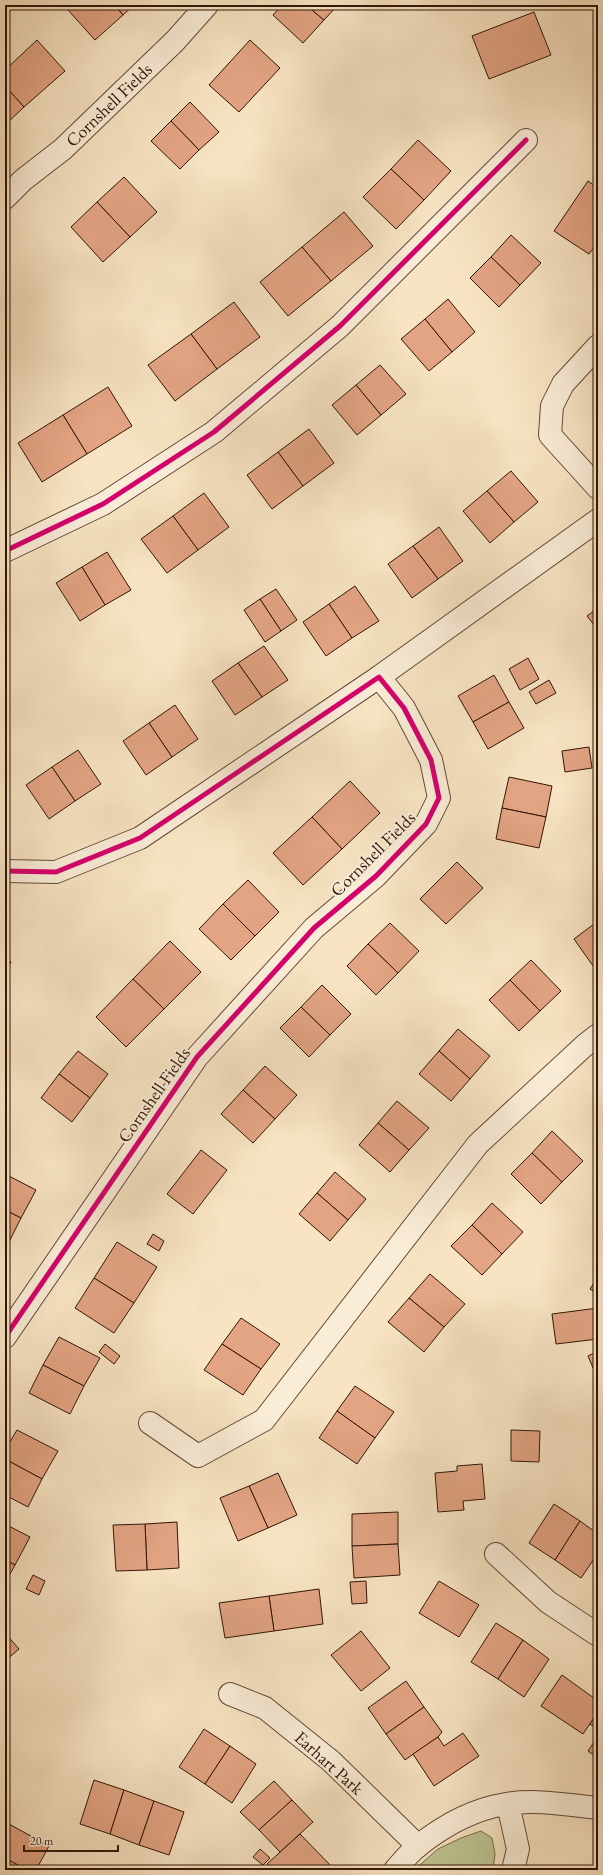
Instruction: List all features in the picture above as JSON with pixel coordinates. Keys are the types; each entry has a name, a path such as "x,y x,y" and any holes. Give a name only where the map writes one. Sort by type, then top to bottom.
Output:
{"street":[{"name":"Cornshell Fields","path":"5,198 23,180 64,149 175,41 207,5"},
{"path":"5,551 103,504 214,432 340,326 526,140"},
{"path":"598,346 563,384 552,406 550,435 598,488"},
{"path":"5,871 56,872 140,838 379,676 598,520"},
{"name":"Cornshell Fields","path":"5,1336 197,1057 314,928 376,876 426,824 439,798 431,760 404,708 379,676"},
{"path":"150,1424 198,1456 264,1420 478,1144 584,1046 598,1036"},
{"path":"496,1554 548,1602 598,1635"},
{"name":"Earhart Park","path":"230,1694 265,1708 325,1757 418,1846"},
{"path":"395,1870 418,1846 454,1822 490,1807 508,1804 544,1803 598,1808"},
{"path":"508,1804 518,1849 513,1870"}],"green space":[{"path":"481,1831 492,1838 495,1854 493,1870 414,1870 438,1849 461,1838"}],"building":[{"path":"74,5 115,5 123,15 95,40 68,10"},
{"path":"115,5 134,5 123,15"},
{"path":"282,5 306,5 324,20 303,43 273,15"},
{"path":"306,5 338,5 324,20"},
{"path":"534,12 551,55 489,79 472,36"},
{"path":"37,40 65,71 24,107 5,86 5,70"},
{"path":"250,40 280,68 239,112 209,85"},
{"path":"5,86 24,107 5,125"},
{"path":"190,102 219,132 199,150 171,121"},
{"path":"171,121 199,150 180,169 151,141"},
{"path":"418,140 451,171 424,200 391,169"},
{"path":"391,169 424,200 396,229 363,197"},
{"path":"124,177 157,212 130,237 97,202"},
{"path":"588,181 598,188 598,242 589,254 554,231"},
{"path":"97,202 130,237 103,262 71,227"},
{"path":"344,212 373,246 331,281 302,247"},
{"path":"511,235 541,263 520,285 491,257"},
{"path":"302,247 331,281 288,316 260,282"},
{"path":"491,257 520,285 499,307 470,278"},
{"path":"448,299 475,332 452,352 425,319"},
{"path":"234,302 260,337 217,369 191,334"},
{"path":"425,319 452,352 429,371 401,339"},
{"path":"191,334 217,369 175,401 148,365"},
{"path":"380,365 406,394 381,415 356,385"},
{"path":"356,385 381,415 357,435 332,405"},
{"path":"108,387 132,426 87,454 63,415"},
{"path":"63,415 87,454 42,482 18,443"},
{"path":"309,429 334,463 303,486 278,452"},
{"path":"278,452 303,486 272,509 247,475"},
{"path":"511,471 538,502 514,522 487,491"},
{"path":"487,491 514,522 490,543 463,511"},
{"path":"204,493 229,527 198,550 173,516"},
{"path":"173,516 198,550 167,573 141,539"},
{"path":"439,527 463,561 438,579 413,546"},
{"path":"413,546 438,579 412,598 388,564"},
{"path":"107,552 131,590 105,605 82,567"},
{"path":"82,567 105,605 80,621 56,583"},
{"path":"355,586 379,621 352,638 329,604"},
{"path":"276,589 297,620 281,631 260,599"},
{"path":"260,599 281,631 265,642 244,610"},
{"path":"329,604 352,638 326,656 303,622"},
{"path":"598,608 598,630 587,616"},
{"path":"264,646 288,680 262,697 238,663"},
{"path":"528,658 539,679 520,690 509,669"},
{"path":"238,663 262,697 235,715 212,681"},
{"path":"494,675 509,702 473,722 458,696"},
{"path":"549,680 556,693 536,704 529,692"},
{"path":"509,702 524,728 488,749 473,722"},
{"path":"175,705 198,739 172,757 149,723"},
{"path":"149,723 172,757 146,775 123,741"},
{"path":"589,747 592,768 565,772 562,751"},
{"path":"78,750 101,784 75,801 52,767"},
{"path":"52,767 75,801 49,819 26,785"},
{"path":"509,777 552,786 546,817 502,808"},
{"path":"350,781 380,813 342,849 312,817"},
{"path":"502,808 546,817 539,848 496,839"},
{"path":"312,817 342,849 303,885 273,853"},
{"path":"457,862 483,888 446,924 420,899"},
{"path":"248,880 279,912 255,936 223,904"},
{"path":"223,904 255,936 231,960 199,929"},
{"path":"598,921 598,969 596,970 574,939"},
{"path":"390,923 419,951 398,973 368,944"},
{"path":"170,941 201,972 164,1009 133,979"},
{"path":"368,944 398,973 376,995 347,966"},
{"path":"5,958 11,962 5,972"},
{"path":"531,960 561,991 540,1011 510,980"},
{"path":"133,979 164,1009 126,1047 96,1017"},
{"path":"510,980 540,1011 519,1031 489,1000"},
{"path":"322,985 351,1014 330,1035 301,1007"},
{"path":"301,1007 330,1035 309,1057 280,1028"},
{"path":"458,1029 490,1056 470,1079 439,1051"},
{"path":"78,1051 108,1074 90,1098 59,1074"},
{"path":"439,1051 470,1079 451,1101 419,1074"},
{"path":"265,1066 297,1095 275,1119 243,1090"},
{"path":"59,1074 90,1098 72,1122 41,1098"},
{"path":"243,1090 275,1119 253,1143 221,1114"},
{"path":"397,1101 429,1128 409,1150 378,1123"},
{"path":"378,1123 409,1150 390,1172 359,1145"},
{"path":"552,1131 583,1161 562,1182 532,1153"},
{"path":"201,1150 227,1170 193,1214 167,1194"},
{"path":"532,1153 562,1182 541,1204 511,1174"},
{"path":"335,1172 366,1199 348,1220 317,1193"},
{"path":"5,1174 36,1190 21,1218 5,1210"},
{"path":"317,1193 348,1220 330,1241 299,1214"},
{"path":"492,1203 523,1232 502,1254 472,1225"},
{"path":"5,1210 21,1218 5,1250"},
{"path":"472,1225 502,1254 482,1275 451,1246"},
{"path":"153,1234 164,1241 159,1251 147,1244"},
{"path":"117,1242 157,1267 134,1303 94,1278"},
{"path":"430,1274 465,1304 444,1327 409,1298"},
{"path":"598,1277 598,1294 590,1289"},
{"path":"94,1278 134,1303 114,1333 75,1308"},
{"path":"409,1298 444,1327 424,1352 388,1322"},
{"path":"598,1308 598,1339 556,1344 552,1314"},
{"path":"241,1318 280,1344 261,1369 222,1344"},
{"path":"59,1337 100,1358 84,1386 43,1365"},
{"path":"105,1344 120,1356 114,1364 99,1352"},
{"path":"222,1344 261,1369 243,1395 204,1370"},
{"path":"598,1351 598,1380 588,1356"},
{"path":"43,1365 84,1386 70,1414 29,1393"},
{"path":"355,1386 394,1412 375,1438 337,1411"},
{"path":"337,1411 375,1438 357,1464 319,1438"},
{"path":"17,1430 58,1451 42,1479 5,1459 5,1450"},
{"path":"511,1430 540,1431 539,1462 511,1461"},
{"path":"5,1459 42,1479 28,1507 5,1495"},
{"path":"482,1464 485,1499 463,1501 464,1510 438,1512 435,1473 457,1471 457,1466"},
{"path":"278,1473 297,1515 268,1528 249,1486"},
{"path":"249,1486 268,1528 238,1541 220,1498"},
{"path":"554,1504 580,1521 555,1560 529,1543"},
{"path":"398,1512 398,1544 352,1546 352,1514"},
{"path":"580,1521 598,1534 598,1553 581,1578 555,1560"},
{"path":"177,1522 179,1568 147,1570 145,1524"},
{"path":"5,1524 30,1537 15,1565 5,1560"},
{"path":"145,1524 147,1570 116,1571 113,1525"},
{"path":"398,1544 400,1575 354,1578 352,1546"},
{"path":"5,1560 15,1565 5,1583"},
{"path":"33,1575 45,1581 39,1595 26,1589"},
{"path":"366,1581 367,1603 352,1604 350,1582"},
{"path":"439,1581 479,1605 459,1637 419,1613"},
{"path":"319,1589 323,1624 274,1631 269,1596"},
{"path":"269,1596 274,1631 225,1638 219,1603"},
{"path":"496,1623 523,1640 498,1679 471,1662"},
{"path":"361,1631 390,1668 361,1691 331,1655"},
{"path":"5,1633 19,1649 5,1661"},
{"path":"523,1640 549,1659 524,1697 498,1679"},
{"path":"562,1675 598,1701 598,1712 583,1734 541,1706"},
{"path":"406,1681 424,1707 386,1734 368,1708"},
{"path":"424,1707 442,1732 438,1737 405,1760 386,1734"},
{"path":"598,1712 598,1730 590,1724"},
{"path":"204,1729 230,1746 205,1784 179,1767"},
{"path":"463,1733 479,1756 434,1786 413,1754 438,1737 444,1746"},
{"path":"598,1736 598,1758 588,1751"},
{"path":"230,1746 256,1764 232,1803 205,1784"},
{"path":"94,1780 124,1790 110,1834 80,1824"},
{"path":"274,1781 292,1800 259,1830 240,1812"},
{"path":"124,1790 154,1801 139,1845 110,1834"},
{"path":"292,1800 313,1822 280,1852 259,1830"},
{"path":"154,1801 184,1812 169,1855 139,1845"},
{"path":"9,1824 49,1846 36,1870 27,1870 5,1858 5,1830"},
{"path":"300,1834 335,1870 273,1870 267,1864"},
{"path":"260,1849 270,1858 263,1865 253,1857"},
{"path":"5,1858 27,1870 5,1870"}],"cycle path":[{"path":"5,551 103,504 214,432 340,326 526,140"},
{"path":"5,871 56,872 140,838 379,677 404,708 431,760 439,798 426,824 376,876 314,928 197,1057 5,1337"}]}
